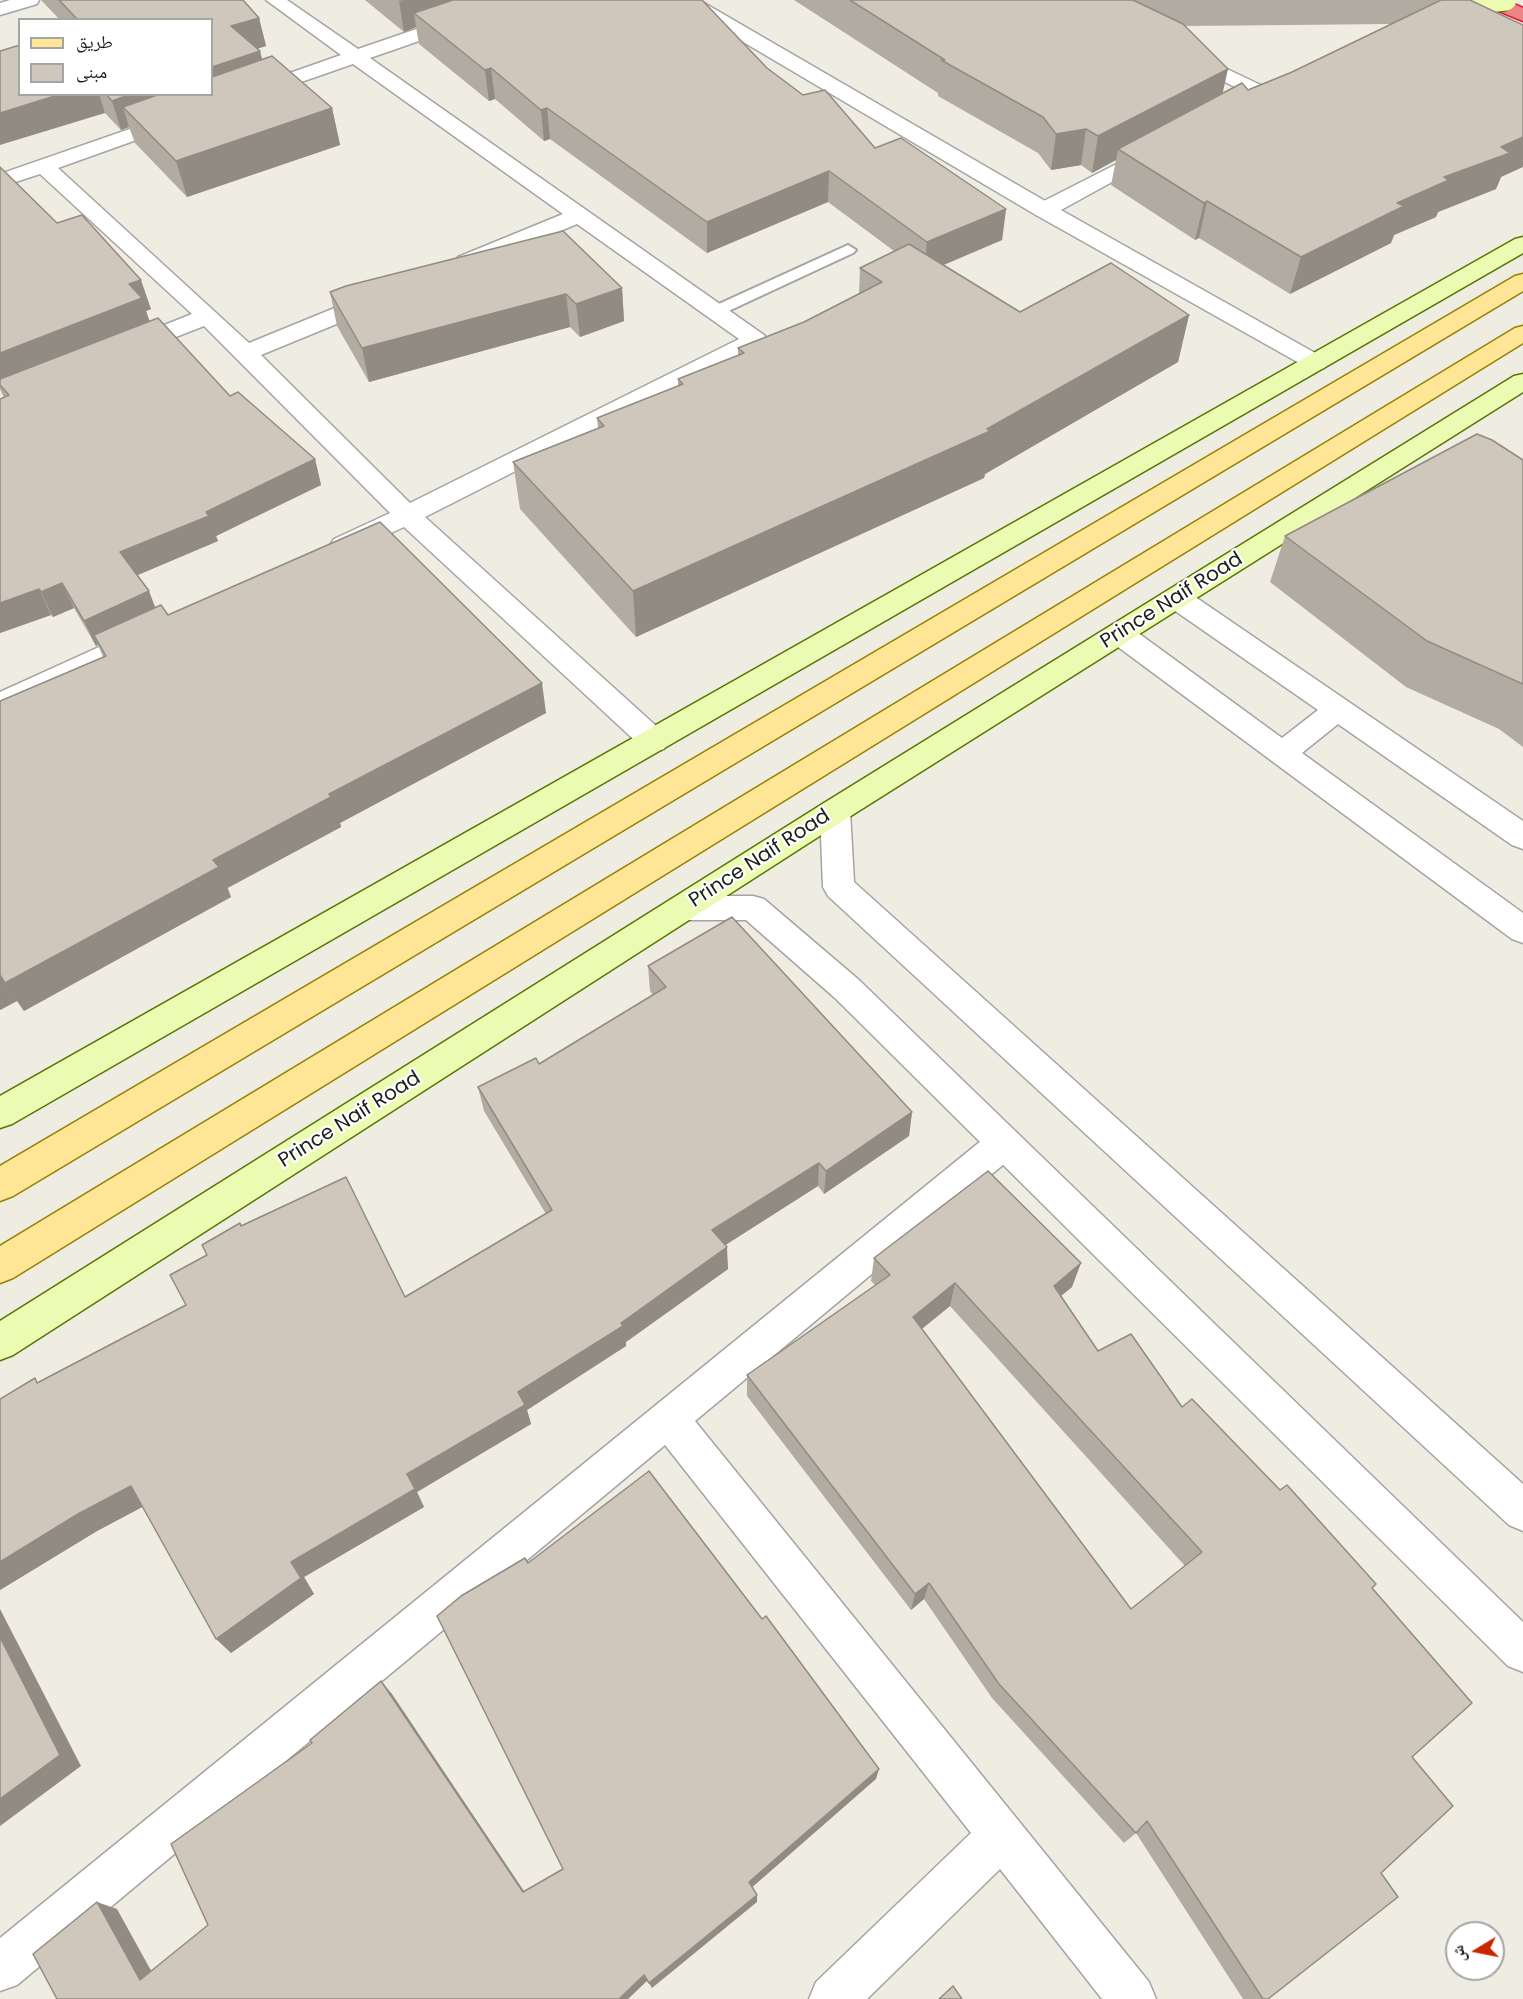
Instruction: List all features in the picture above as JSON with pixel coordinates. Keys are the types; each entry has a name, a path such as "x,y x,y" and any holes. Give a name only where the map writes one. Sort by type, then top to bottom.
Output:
{"highway":[{"path":"1472,3 1523,15"}],"main road":[{"path":"1472,3 1506,0"},
{"path":"1472,3 1492,22"},
{"path":"0,1113 1523,244"},
{"path":"1493,262 1523,258"},
{"path":"0,1185 1523,281"},
{"path":"0,1266 1523,333"},
{"name":"Prince Naif Road","path":"0,1342 835,811 1178,599 1522,382"}],"street":[{"path":"0,9 30,0"},
{"path":"275,0 756,340 407,515 322,555"},
{"path":"232,100 519,0"},
{"path":"686,0 1044,210 1316,363"},
{"path":"1170,46 1262,93 1221,115"},
{"path":"0,181 187,115"},
{"path":"1044,210 1169,143"},
{"path":"43,166 208,316 407,515 654,741"},
{"path":"450,269 579,215"},
{"path":"246,353 396,291"},
{"path":"109,355 208,316"},
{"path":"1178,599 1523,837"},
{"path":"0,704 161,629"},
{"path":"1120,634 1523,930"},
{"path":"1282,753 1338,709"},
{"path":"835,811 839,887 1523,1511"},
{"path":"683,908 753,908 847,989 1523,1651"},
{"path":"0,1968 1004,1143"},
{"path":"669,1419 1132,1999"},
{"path":"832,1999 1000,1836"}],"lane":[{"path":"716,311 848,250"}],"building":[{"path":"59,0 243,0 259,18 231,26 260,51 213,67 213,18 76,18"},
{"path":"453,0 702,0 767,68 803,95 825,90 875,148 901,138 1006,209 927,242 829,171 707,222 547,108 541,110 491,68 485,70 414,13"},
{"path":"850,0 1133,0 1183,24 1228,69 1098,136 1086,129 1056,134 1043,117 941,60 945,60"},
{"path":"1441,0 1470,0 1523,25 1523,137 1501,147 1510,153 1444,177 1449,180 1397,203 1404,206 1301,257 1207,201 1204,203 1118,149 1242,83 1248,90 1292,72"},
{"path":"18,46 18,96 55,96 0,113 0,51"},
{"path":"272,56 332,108 176,161 123,107 154,96 213,96 213,77"},
{"path":"108,96 126,96 112,101"},
{"path":"0,167 57,223 82,215 141,280 129,284 142,298 0,353"},
{"path":"563,231 622,288 576,304 566,294 362,348 330,292 346,286"},
{"path":"909,244 1020,312 1111,263 1189,315 987,429 990,431 633,591 513,462 604,426 597,418 683,384 678,379 744,353 738,348 804,322 882,282 860,268"},
{"path":"158,318 230,396 238,392 315,459 206,512 209,516 120,552 149,591 84,621 62,583 41,592 39,589 0,603 0,399 9,395 0,385 0,379"},
{"path":"1477,434 1492,440 1523,460 1523,684 1427,641 1285,536"},
{"path":"380,522 542,683 329,794 331,797 213,860 219,867 5,983 0,975 0,701 106,656 94,635 161,605 168,615"},
{"path":"732,917 912,1112 826,1171 819,1163 712,1230 727,1247 621,1323 623,1326 518,1392 525,1405 407,1474 415,1489 291,1562 301,1578 216,1639 131,1486 78,1514 0,1562 0,1399 35,1378 37,1383 186,1305 170,1275 207,1255 202,1245 240,1223 241,1226 346,1177 405,1297 552,1210 478,1087 536,1058 539,1064 666,987 648,966"},
{"path":"988,1171 1081,1263 1054,1286 1098,1351 1131,1334 1182,1407 1192,1399 1280,1490 1287,1485 1376,1584 1372,1588 1472,1703 1412,1757 1453,1806 1381,1873 1398,1897 1268,1999 1263,1999 1147,1821 1136,1833 999,1684 929,1583 915,1594 747,1375 890,1275 874,1258","holes":["955,1283 1202,1552 1131,1609 913,1317"]},
{"path":"649,1471 762,1619 766,1616 879,1769 749,1882 757,1895 649,1983 644,1975 619,1999 57,1999 33,1954 97,1902 140,1980 208,1925 171,1844 312,1743 310,1740 381,1681 523,1892 563,1869 437,1616 461,1596 525,1558 528,1563"},
{"path":"0,1637 60,1755 0,1799"},
{"path":"953,1986 962,1999 939,1999"}]}
